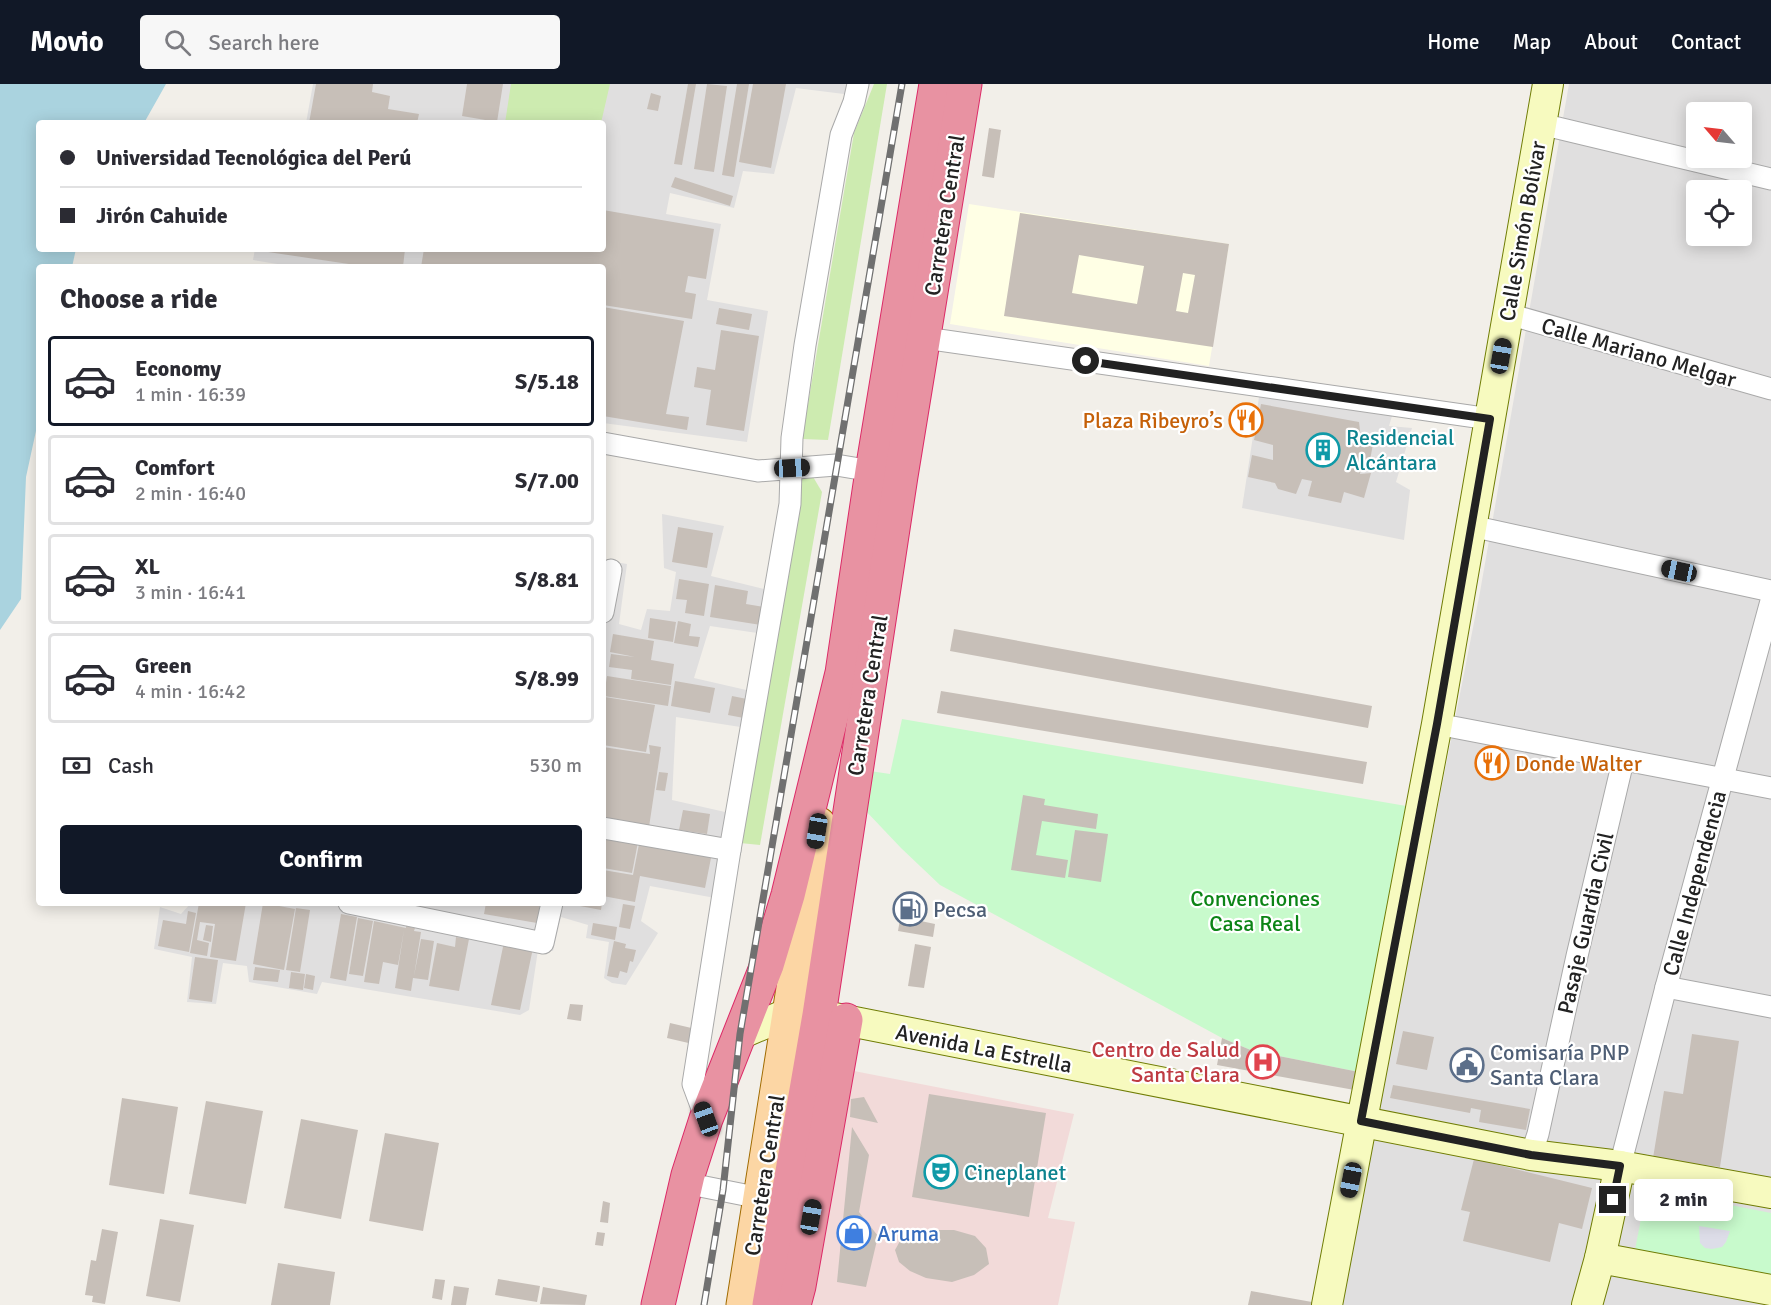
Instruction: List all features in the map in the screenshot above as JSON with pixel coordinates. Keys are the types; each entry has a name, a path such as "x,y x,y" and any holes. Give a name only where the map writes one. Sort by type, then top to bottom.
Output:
{"highway":[{"name":"Carretera Central","path":"770,1305 818,1016 936,84"},
{"name":"Carretera Central","path":"842,674 887,473 925,338 965,84"},
{"path":"658,1305 685,1183 706,1119 767,965 788,896 842,674"},
{"path":"794,1305 799,1286 818,1016"}],"main road":[{"name":"Carretera Central","path":"743,1305 760,1198 818,1016 842,674"}],"street":[{"path":"706,1119 693,1084 730,850 789,515 792,438 805,345 841,135 854,102 858,84"},
{"name":"Calle Simón Bolívar","path":"1327,1305 1437,724 1548,84"},
{"path":"1541,124 1771,179"},
{"name":"Calle Mariano Melgar","path":"1508,314 1771,389"},
{"path":"925,338 1490,419"},
{"path":"606,444 758,471 836,465 887,473"},
{"path":"1471,526 1771,591"},
{"path":"606,596 611,570"},
{"name":"Calle Independencia","path":"1620,1166 1771,601"},
{"path":"1437,724 1771,788"},
{"name":"Pasaje Guardia Civil","path":"1531,1155 1538,1134 1623,761"},
{"path":"606,829 730,850"},
{"path":"364,906 543,943 551,906"},
{"path":"1666,987 1771,1007"},
{"path":"740,1034 818,1016"},
{"name":"Avenida La Estrella","path":"818,1016 1531,1155 1620,1166 1771,1194"},
{"path":"1587,1305 1620,1166"},
{"path":"685,1183 760,1198"},
{"path":"1600,1258 1771,1290"},
{"path":"1768,1305 1771,1296"}],"shaded area":[{"path":"313,84 854,84 852,95 796,88 774,174 743,171 734,208 670,193 666,214 721,224 707,300 768,311 747,442 606,423 606,264 278,264 253,260 254,252 606,252 606,120 307,120"},
{"path":"1569,84 1771,84 1771,1305 1338,1305 1480,592"},
{"path":"969,204 1229,244 1209,366 950,324"},
{"name":"Residencial Alcántara","path":"1259,397 1392,416 1389,426 1412,428 1396,482 1410,490 1404,540 1242,508"},
{"path":"662,514 724,526 711,576 768,590 764,634 710,626 694,678 755,692 747,728 676,717 672,800 734,814 715,898 650,886 641,921 658,933 626,985 612,983 604,978 609,942 586,938 588,925 561,917 553,951 538,950 529,1010 520,1015 322,982 317,994 249,982 247,966 223,963 216,1004 187,1002 192,957 154,949 160,907 181,914 188,906 606,906 606,560 627,564 619,624 641,630 647,609 670,611 676,572 664,568"},
{"path":"854,1071 1074,1114 1048,1218 1075,1222 1058,1305 812,1305"},
{"path":"1699,1226 1730,1231 1722,1247 1705,1248 1700,1243"}],"green space":[{"path":"511,84 610,84 602,120 505,120"},
{"path":"874,84 887,84 828,440 802,439 854,133"},
{"path":"809,470 822,492 760,845 740,843 798,474"},
{"name":"Convenciones Casa Real","path":"902,719 1412,807 1364,1073 1253,1051 1222,1038 940,885 864,809 870,771 890,774"},
{"path":"1654,1190 1771,1213 1771,1283 1635,1250 1646,1192"}],"water":[{"path":"0,84 166,84 146,120 36,120 36,252 75,252 73,264 36,264 36,431 26,477 21,599 0,630"}],"building":[{"path":"316,84 373,84 372,92 390,96 388,109 419,114 418,120 310,120"},
{"path":"467,84 503,84 497,120 462,116"},
{"path":"688,84 696,84 682,165 674,164"},
{"path":"707,84 727,86 714,172 694,169"},
{"path":"737,84 749,84 734,177 722,175"},
{"path":"753,84 786,84 771,168 739,162"},
{"path":"651,93 661,96 658,111 647,109"},
{"path":"989,128 1001,130 994,178 982,176"},
{"path":"675,177 733,196 730,206 671,187"},
{"path":"606,211 714,229 706,279 688,276 685,292 696,294 692,319 606,305 606,264 422,264 424,252 606,252"},
{"path":"1020,213 1229,244 1213,347 1004,316","holes":["1079,255 1144,266 1137,304 1072,293","1183,273 1195,275 1188,313 1176,311"]},
{"path":"268,252 405,252 403,264 349,264"},
{"path":"606,308 684,321 666,414 689,417 687,430 606,416"},
{"path":"719,308 752,314 749,330 716,324"},
{"path":"721,330 759,336 744,431 706,425 711,390 694,387 697,367 715,370"},
{"name":"Residencial Alcántara","path":"1261,404 1359,422 1361,439 1374,439 1370,460 1362,464 1360,474 1371,473 1364,498 1344,492 1341,503 1308,496 1312,481 1302,479 1296,494 1278,489 1275,483 1248,477 1252,455 1273,460 1273,445 1254,440"},
{"path":"678,527 713,533 707,568 672,562"},
{"path":"679,579 709,584 704,616 685,613 687,600 676,599"},
{"path":"715,585 748,591 746,604 764,607 761,625 710,617"},
{"path":"650,618 676,622 673,642 648,638"},
{"path":"678,621 691,624 689,636 700,637 698,647 674,643"},
{"path":"954,629 1372,706 1368,728 950,651"},
{"path":"613,634 654,641 651,660 674,664 671,685 631,679 632,670 609,667 611,654 635,657 610,652"},
{"path":"607,676 671,686 668,706 606,696"},
{"path":"675,681 715,688 710,713 671,706"},
{"path":"941,691 1367,762 1363,784 937,713"},
{"path":"732,696 752,700 749,719 728,715"},
{"path":"606,697 655,705 646,752 606,745"},
{"path":"649,745 661,747 649,827 606,820 606,747 650,754"},
{"path":"659,772 668,773 665,791 656,790"},
{"path":"1023,795 1045,799 1044,805 1098,814 1096,829 1042,821 1036,855 1068,860 1065,878 1011,870"},
{"path":"683,810 710,814 707,834 679,830"},
{"path":"1075,830 1108,834 1101,882 1068,877"},
{"path":"606,836 638,842 632,873 606,869"},
{"path":"640,839 712,853 705,888 640,876 635,902 606,897 606,870 633,875"},
{"name":"Pecsa","path":"904,896 919,899 916,920 935,924 933,937 898,931"},
{"path":"623,904 635,906 630,929 619,927"},
{"path":"198,906 245,906 236,961 210,957 215,924 200,922 197,940 209,943 207,956 190,953"},
{"path":"263,906 295,909 284,970 253,964"},
{"path":"485,906 540,906 537,923 484,914"},
{"path":"580,906 602,906 601,910"},
{"path":"296,908 310,910 300,972 286,970"},
{"path":"188,911 196,913 189,952 158,946 163,920 186,924"},
{"path":"341,914 357,917 346,981 330,978"},
{"path":"358,918 373,921 363,976 349,974"},
{"path":"374,921 415,928 414,931 421,932 414,976 421,939 434,941 428,980 413,978 411,991 395,988 404,930 398,965 383,962 379,984 364,982"},
{"path":"593,923 617,927 615,940 591,935"},
{"path":"206,925 213,926 211,942 203,940"},
{"path":"456,937 469,939 459,991 429,986 437,943 455,947"},
{"path":"614,941 626,944 625,948 636,950 627,973 620,971 618,978 607,976"},
{"path":"504,942 533,948 520,1010 491,1005"},
{"name":"Pecsa","path":"915,944 931,947 924,988 908,986"},
{"path":"195,957 218,960 212,1002 189,999"},
{"path":"255,967 280,970 278,982 253,980"},
{"path":"291,972 305,974 303,990 289,988"},
{"path":"306,974 315,976 313,990 304,988"},
{"path":"570,1004 583,1005 581,1021 567,1019"},
{"path":"670,1023 700,1030 697,1045 667,1038"},
{"path":"1403,1031 1434,1037 1427,1070 1396,1064"},
{"path":"1692,1034 1739,1041 1720,1167 1653,1158 1664,1091 1683,1094"},
{"name":"Centro de Salud Santa Clara","path":"1222,1038 1253,1051 1364,1073 1360,1091 1217,1065"},
{"path":"1393,1085 1530,1109 1526,1130 1479,1122 1481,1110 1471,1108 1470,1113 1390,1098"},
{"path":"929,1094 1046,1113 1029,1217 912,1197"},
{"path":"864,1097 878,1123 850,1117 851,1099"},
{"path":"122,1098 178,1107 164,1194 109,1185"},
{"path":"206,1101 263,1111 246,1204 189,1194"},
{"path":"301,1119 358,1130 341,1219 284,1208"},
{"path":"852,1127 869,1155 859,1212 878,1236 866,1287 837,1282"},
{"path":"385,1133 439,1143 423,1231 369,1221"},
{"path":"1474,1159 1592,1188 1582,1229 1559,1223 1550,1262 1463,1241 1470,1212 1461,1210"},
{"path":"603,1201 610,1203 608,1223 600,1222"},
{"path":"160,1219 194,1225 180,1302 146,1296"},
{"path":"102,1229 118,1232 105,1304 92,1302 93,1296 85,1295 91,1260 96,1261"},
{"path":"931,1230 954,1230 975,1236 986,1248 989,1264 974,1275 952,1282 926,1278 910,1271 899,1262 895,1250 900,1241 911,1235"},
{"path":"597,1232 605,1233 603,1246 595,1245"},
{"path":"278,1263 335,1272 330,1305 271,1305"},
{"path":"435,1279 445,1280 442,1300 432,1298"},
{"path":"498,1279 540,1286 537,1302 495,1295"},
{"path":"454,1286 469,1288 466,1305 451,1305"},
{"path":"543,1287 587,1295 585,1305 540,1304"},
{"path":"1251,1291 1312,1302 1311,1305 1248,1305"}],"railway":[{"path":"704,1305 723,1190 740,1034 902,84"}],"place":[{"name":"Plaza Ribeyro’s","path":"1246,420"},
{"name":"Residencial Alcántara","path":"1323,450"},
{"name":"Donde Walter","path":"1492,763"},
{"name":"Pecsa","path":"910,909"},
{"name":"Centro de Salud Santa Clara","path":"1263,1062"},
{"name":"Comisaría PNP Santa Clara","path":"1467,1065"},
{"name":"Cineplanet","path":"941,1172"},
{"name":"Aruma","path":"854,1233"}],"route":[{"path":"1086,361 1490,419 1437,724 1361,1121 1531,1155 1620,1166 1613,1200"}]}
